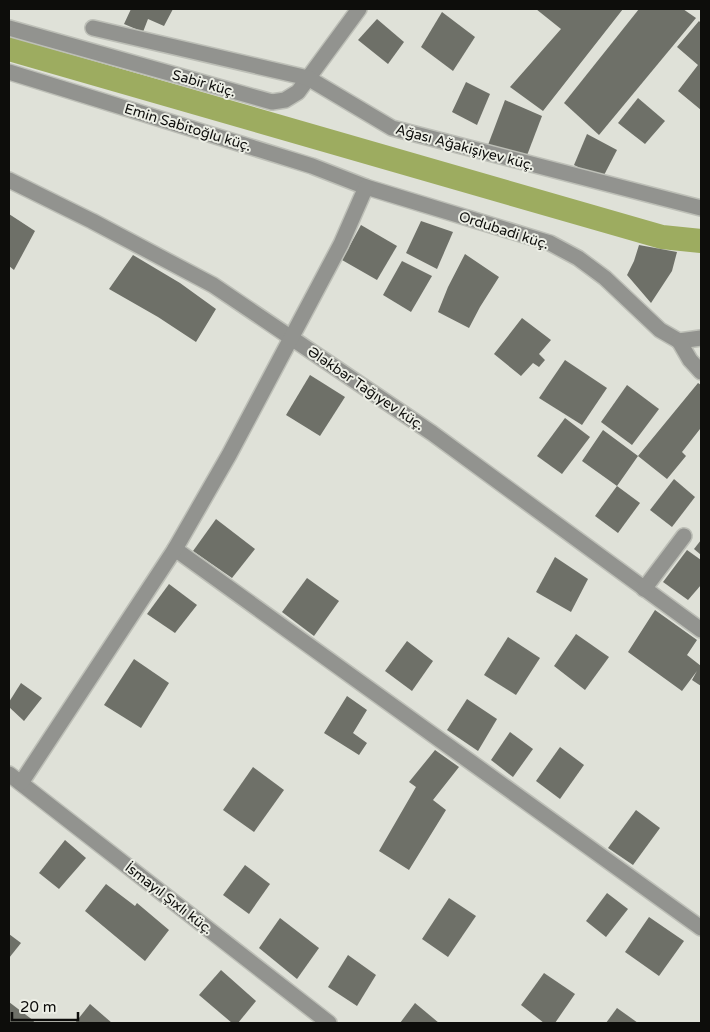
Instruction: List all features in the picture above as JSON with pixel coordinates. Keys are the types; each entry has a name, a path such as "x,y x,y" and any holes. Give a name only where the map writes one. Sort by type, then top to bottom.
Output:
{"street":[{"name":"Sabir küç.","path":"9,28 272,102 285,100 298,92 359,9"},
{"name":"Ağası Ağakişiyev küç.","path":"94,28 308,78 392,128 701,208"},
{"name":"Emin Sabitoğlu küç.","path":"9,72 312,166 366,187"},
{"name":"Ələkbər Tağıyev küç.","path":"9,180 100,225 204,281 292,338 432,433 701,630"},
{"path":"15,778 175,549 229,455 342,244 366,187"},
{"name":"Ordubadi küç.","path":"366,187 550,243 578,258 605,278 660,330 679,341"},
{"path":"701,338 679,341 690,360 701,372"},
{"path":"644,589 684,536"},
{"path":"175,549 701,928"},
{"name":"İsmayıl Şıxlı küç.","path":"15,778 329,1023"}],"building":[{"path":"131,9 173,9 164,26 148,19 143,32 124,24"},
{"path":"536,9 623,9 543,111 510,87 561,29"},
{"path":"639,9 683,9 696,18 599,135 564,103"},
{"path":"442,12 475,37 453,71 421,47"},
{"path":"377,19 404,42 388,64 358,40"},
{"path":"699,21 701,23 701,110 678,91 698,65 677,47"},
{"path":"466,82 490,94 477,125 452,112"},
{"path":"638,98 665,121 645,144 618,123"},
{"path":"505,100 542,116 526,158 488,145"},
{"path":"587,134 617,150 602,179 574,165"},
{"path":"9,214 35,231 14,270 9,266"},
{"path":"421,221 453,232 437,269 406,253"},
{"path":"361,225 397,246 377,280 342,260"},
{"path":"639,245 677,252 672,271 651,303 627,275"},
{"path":"465,254 499,277 469,328 438,312"},
{"path":"133,255 180,283 216,309 196,342 158,317 109,289"},
{"path":"402,261 432,276 411,312 383,295"},
{"path":"522,318 551,340 539,354 545,360 539,367 533,363 521,376 494,354"},
{"path":"565,360 607,388 582,425 539,398"},
{"path":"310,375 345,397 320,436 286,415"},
{"path":"698,383 701,385 701,430 682,452 686,456 667,479 638,456"},
{"path":"627,385 659,409 632,445 601,422"},
{"path":"565,418 590,437 562,474 537,456"},
{"path":"603,430 638,456 617,486 582,461"},
{"path":"674,479 695,497 672,527 650,510"},
{"path":"617,486 640,503 618,533 595,516"},
{"path":"216,519 255,549 232,578 193,551"},
{"path":"701,540 701,555 694,549"},
{"path":"687,550 701,560 701,585 688,600 663,582"},
{"path":"555,557 588,579 571,612 536,592"},
{"path":"307,578 339,601 314,636 282,612"},
{"path":"169,584 197,605 175,633 147,614"},
{"path":"655,610 697,640 687,655 701,666 701,686 692,680 697,671 682,691 628,652"},
{"path":"576,634 609,657 585,690 554,666"},
{"path":"508,637 540,658 516,695 484,675"},
{"path":"407,641 433,661 412,691 385,671"},
{"path":"134,659 169,683 141,728 104,705"},
{"path":"21,683 42,698 24,721 9,707 9,702"},
{"path":"347,696 367,710 353,733 367,743 359,755 324,733"},
{"path":"467,699 497,719 478,751 447,730"},
{"path":"510,732 533,749 513,777 491,760"},
{"path":"560,747 584,765 560,799 536,781"},
{"path":"435,750 459,767 433,800 446,810 409,870 379,851 416,787 409,782"},
{"path":"253,767 284,790 254,832 223,810"},
{"path":"636,810 660,828 633,865 608,848"},
{"path":"65,840 86,858 59,889 39,873"},
{"path":"245,865 270,884 249,914 223,895"},
{"path":"106,884 135,906 137,903 169,930 145,961 85,911"},
{"path":"607,893 628,909 606,937 586,921"},
{"path":"449,898 476,916 448,957 422,939"},
{"path":"649,917 684,941 659,976 625,952"},
{"path":"280,918 319,948 297,979 259,948"},
{"path":"9,934 21,943 9,958"},
{"path":"348,955 376,975 357,1006 328,987"},
{"path":"221,970 256,1001 238,1023 232,1023 199,995"},
{"path":"544,973 575,994 555,1023 544,1023 521,1005"},
{"path":"9,1002 34,1021 33,1023 9,1023"},
{"path":"415,1003 439,1023 400,1023"},
{"path":"90,1004 112,1023 75,1023"},
{"path":"617,1008 638,1023 606,1023"}],"waterway":[{"path":"9,49 662,237 701,241"}]}
